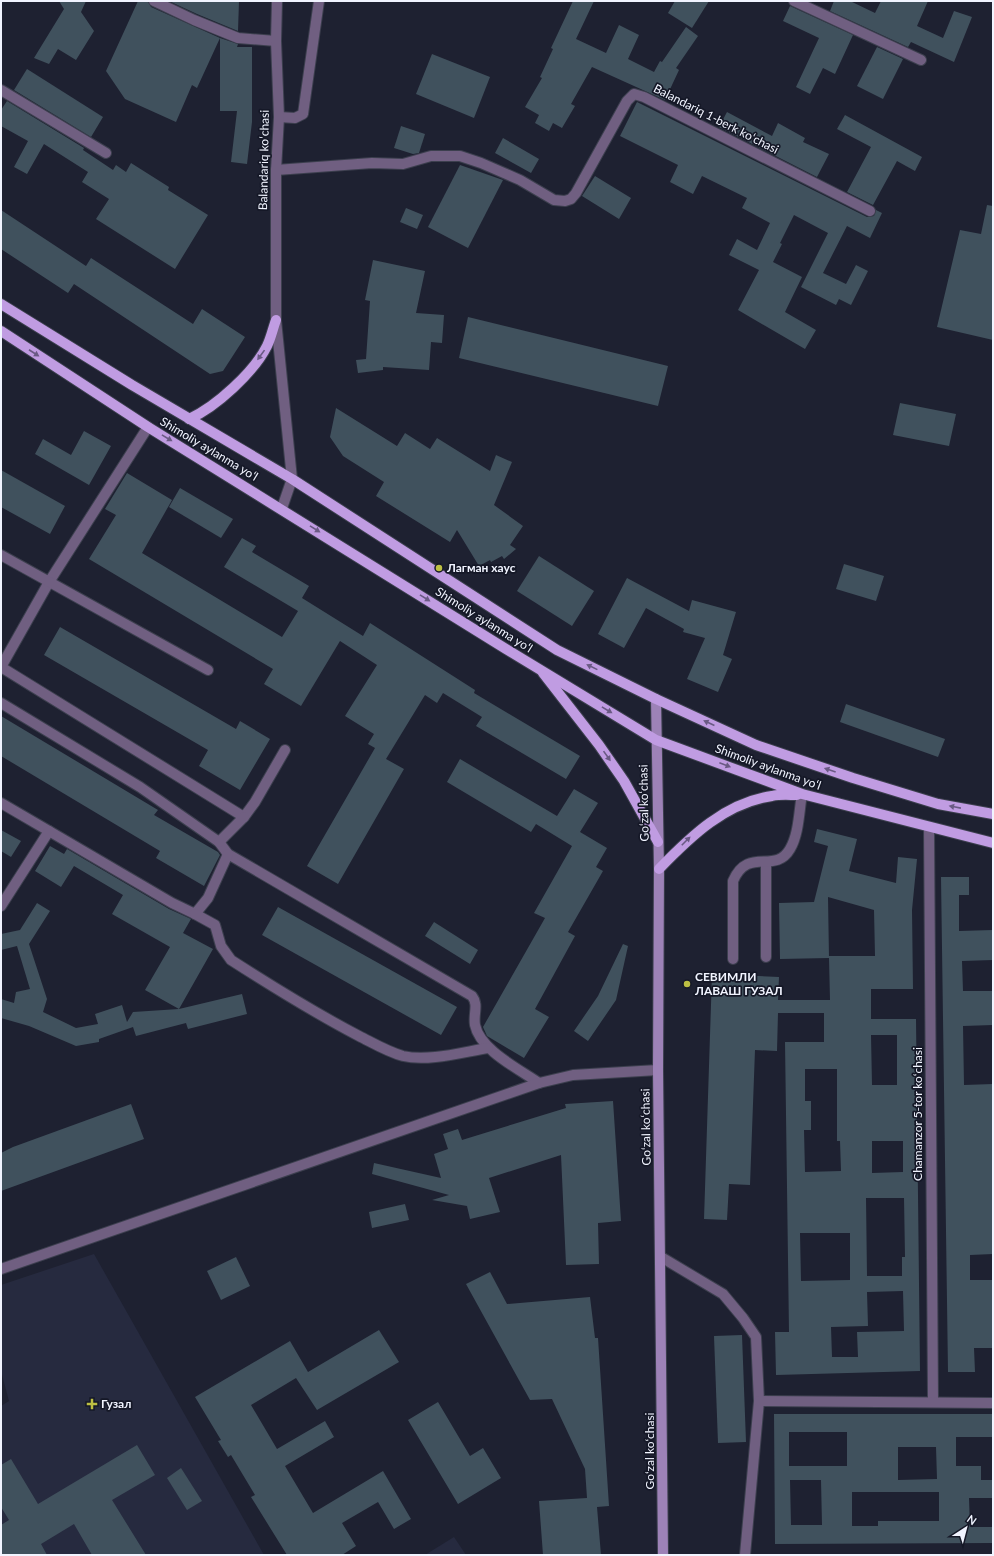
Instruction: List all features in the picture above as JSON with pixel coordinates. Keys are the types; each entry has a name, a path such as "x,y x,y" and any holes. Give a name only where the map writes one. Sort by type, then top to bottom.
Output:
{"main road":[{"name":"Shimoliy aylanma yoʻl","path":"1,304 189,419 292,479 557,650 656,699 756,745 853,778 938,804 993,814"},
{"path":"189,419 203,413 244,376 267,346 276,320"},
{"name":"Shimoliy aylanma yoʻl","path":"1,332 148,427 282,508 540,670 656,740 802,794 993,843"},
{"path":"540,670 599,744 624,780 658,842"},
{"name":"Goʻzal koʻchasi","path":"656,699 659,869 658,1070 664,1555"},
{"path":"659,869 690,837 727,811 772,796 802,794"}],"street":[{"path":"154,1 194,20 238,38 276,40"},
{"name":"Balandariq koʻchasi","path":"277,1 276,40 278,117 276,170 276,320 292,479"},
{"path":"278,117 295,118 303,114 319,1"},
{"path":"794,1 921,60"},
{"path":"1,90 106,154"},
{"name":"Balandariq 1-berk koʻchasi","path":"276,170 372,163 402,164 431,156 460,156 481,162 520,180 554,200 565,201 571,199 576,193 627,101 634,94 644,96 870,211"},
{"path":"148,427 49,582 1,667 244,817"},
{"path":"282,508 292,479"},
{"path":"1,555 208,670"},
{"path":"1,703 22,714 140,787 219,842 228,854 472,996 476,1002 475,1025 479,1036 488,1048 539,1083"},
{"path":"219,842 244,817 255,802 285,750"},
{"path":"732,960 733,881 737,871 746,864 775,862 790,850 794,839 802,794"},
{"path":"1,802 172,903 215,925 221,946 231,960 334,1023 390,1052 404,1056 420,1057 449,1055 488,1048"},
{"name":"Chamanzor 5-tor koʻchasi","path":"929,827 933,1401"},
{"path":"1,906 50,831"},
{"path":"195,914 208,898 228,854"},
{"path":"766,862 766,957"},
{"path":"1,1269 539,1083 572,1075 658,1070"},
{"path":"661,1257 723,1294 743,1318 756,1337 759,1400 745,1555"},
{"path":"759,1400 933,1401 993,1403"}],"shaded area":[{"name":"Гузал","path":"94,1254 264,1555 1,1555 1,1406 9,1401 1,1371 1,1285"},
{"path":"454,1537 466,1555 425,1555"}],"building":[{"path":"59,1 86,1 81,12 94,31 76,60 58,49 49,64 34,58 64,9"},
{"path":"138,1 148,1 151,7 220,38 197,88 192,85 176,122 125,99 106,71"},
{"path":"169,1 239,1 238,31 197,14"},
{"path":"573,1 594,1 576,39 606,53 619,25 639,35 628,59 654,72 660,61 662,62 686,27 698,36 676,68 679,70 665,100 592,67 571,104 575,106 562,128 553,123 549,131 535,123 539,115 525,107 542,78 540,77 553,49 551,48"},
{"path":"675,1 709,1 692,28 668,13"},
{"path":"834,1 850,1 875,13 881,1 928,1 917,26 943,38 954,11 972,17 954,62 911,42 908,47 830,11"},
{"path":"790,6 853,35 835,74 823,68 810,94 796,87 819,38 783,21"},
{"path":"220,38 238,44 237,47 252,47 252,122 247,164 231,162 237,111 220,111"},
{"path":"877,47 903,59 883,99 857,86"},
{"path":"432,54 490,77 474,118 416,94"},
{"path":"27,69 103,117 91,137 14,90"},
{"path":"7,101 84,148 83,150 113,170 116,165 126,172 131,163 169,187 168,190 208,215 175,269 96,219 109,199 82,182 88,172 44,144 27,174 14,167 28,141 1,126 1,110"},
{"path":"637,102 867,217 874,216 876,210 882,213 870,238 847,226 823,273 846,284 856,265 868,271 851,305 839,299 836,305 801,287 828,233 794,215 780,243 782,244 773,262 802,277 785,312 816,330 805,349 738,310 759,270 729,255 737,239 757,250 770,223 742,208 747,198 702,176 693,194 670,182 678,165 620,136"},
{"path":"727,112 772,136 778,123 805,138 803,142 829,154 817,177 719,127"},
{"path":"845,115 922,157 915,171 897,161 873,205 847,192 871,147 837,129"},
{"path":"401,126 425,134 419,153 413,154 394,148"},
{"path":"503,138 539,159 531,173 495,153"},
{"path":"460,165 503,180 468,248 428,227"},
{"path":"595,176 631,198 619,219 582,196"},
{"path":"987,205 993,206 993,340 937,327 960,230 981,234"},
{"path":"406,208 423,215 417,229 400,222"},
{"path":"1,210 86,266 91,258 193,324 202,309 245,337 223,371 210,374 74,284 68,293 1,249"},
{"path":"373,260 425,271 416,313 444,315 442,343 431,342 429,370 383,367 383,370 358,373 356,360 366,359 370,301 365,300"},
{"path":"468,317 668,366 658,406 459,358"},
{"path":"900,403 956,414 949,446 893,435"},
{"path":"336,408 397,446 405,433 430,449 437,438 490,471 496,455 512,462 494,505 523,526 510,545 516,549 504,559 502,556 479,566 457,530 450,542 376,496 384,482 343,456 330,437"},
{"path":"84,431 111,446 89,485 35,454 43,439 71,455"},
{"path":"1,470 65,506 50,534 1,507"},
{"path":"127,473 172,500 142,553 282,637 298,611 224,567 242,538 256,546 252,552 309,586 302,598 363,636 370,623 475,690 474,693 580,756 566,779 476,726 482,717 443,693 437,703 425,695 386,759 404,769 338,884 307,866 375,748 368,744 374,734 345,716 377,665 340,641 301,706 264,684 273,669 89,559 116,515 105,509"},
{"path":"180,488 233,519 221,538 169,507"},
{"path":"539,556 594,591 572,626 517,591"},
{"path":"844,564 884,576 876,601 836,589"},
{"path":"627,578 689,611 692,600 736,612 723,655 732,659 718,692 687,679 705,638 683,632 684,629 646,608 624,648 598,634"},
{"path":"60,627 236,729 240,721 270,739 240,790 199,766 208,750 44,655"},
{"path":"846,704 945,739 938,757 840,722"},
{"path":"1,716 158,810 154,815 218,852 220,855 204,886 156,858 160,851 1,756"},
{"path":"460,759 557,816 574,789 598,803 580,832 607,848 596,867 603,871 568,932 575,936 535,1009 549,1017 524,1058 487,1036 483,1027 545,918 534,913 572,846 536,824 531,832 447,782"},
{"path":"817,829 857,839 849,871 896,883 898,857 917,859 912,910 913,989 871,989 871,1019 916,1019 920,1371 776,1375 775,1332 789,1332 785,1042 824,1042 824,1013 778,1013 777,1051 755,1050 750,1185 729,1184 727,1220 704,1219 712,974 779,977 778,1000 830,1000 829,958 780,959 779,903 814,902 828,846 814,842","holes":["828,897 874,910 875,956 829,956 829,958","871,1035 897,1035 897,1085 872,1085","805,1069 837,1069 837,1141 840,1141 841,1171 805,1172 804,1130 811,1130 811,1101 805,1101","872,1141 903,1141 903,1172 872,1173","866,1198 904,1198 905,1257 902,1257 902,1276 867,1276","800,1233 850,1233 850,1280 801,1281","903,1291 904,1331 857,1332 858,1357 832,1357 831,1327 868,1326 867,1292"]},
{"path":"1,830 21,841 11,857 1,851"},
{"path":"50,846 64,854 67,849 169,909 191,919 183,933 213,949 179,1009 145,990 170,947 112,914 123,895 74,866 61,887 35,871"},
{"path":"941,877 969,877 969,895 959,895 959,931 993,930 993,960 962,961 963,991 993,991 993,1025 963,1026 964,1085 993,1084 993,1254 970,1255 970,1280 993,1280 993,1348 974,1348 975,1372 948,1372"},
{"path":"37,903 50,911 29,944 47,999 43,1012 76,1028 98,1024 95,1014 122,1005 127,1022 133,1012 179,1009 242,994 247,1014 188,1029 186,1023 136,1036 133,1027 99,1039 99,1042 76,1046 29,1026 1,1018 1,999 14,1003 16,992 30,989 17,946 1,950 1,934 20,930"},
{"path":"278,907 457,1007 441,1035 262,935"},
{"path":"434,922 478,950 470,964 425,936"},
{"path":"623,944 628,946 616,1000 588,1041 574,1031 598,996"},
{"path":"613,1101 621,1221 598,1223 599,1264 566,1265 561,1155 489,1178 500,1212 470,1219 467,1206 432,1200 449,1195 372,1174 374,1163 441,1178 434,1154 448,1149 443,1134 458,1129 462,1140 566,1108 565,1104"},
{"path":"131,1104 144,1139 1,1191 1,1153 13,1147"},
{"path":"405,1204 409,1220 372,1228 369,1212"},
{"path":"236,1257 250,1286 221,1300 207,1271"},
{"path":"490,1272 507,1304 590,1297 595,1338 598,1338 609,1506 597,1507 601,1555 543,1555 539,1501 587,1498 585,1469 552,1399 530,1400 466,1284"},
{"path":"379,1330 399,1362 317,1410 296,1378 251,1405 277,1449 325,1421 334,1437 285,1466 313,1513 383,1471 411,1519 394,1529 378,1502 342,1523 356,1546 342,1555 287,1555 251,1497 255,1495 231,1455 228,1457 218,1441 221,1440 195,1397 290,1341 308,1372"},
{"path":"742,1335 746,1442 718,1443 714,1336"},
{"path":"438,1402 470,1456 483,1448 501,1478 458,1504 408,1420"},
{"path":"774,1414 993,1414 993,1437 956,1437 956,1466 981,1466 981,1480 993,1480 993,1498 969,1498 970,1527 993,1527 993,1543 775,1544","holes":["789,1432 847,1432 847,1466 789,1466","898,1447 936,1447 937,1479 898,1480","790,1480 821,1480 822,1525 791,1525","852,1492 939,1492 939,1521 878,1521 878,1526 852,1526"]},
{"path":"137,1445 155,1475 112,1500 146,1555 92,1555 74,1524 41,1544 47,1555 1,1555 1,1525 9,1520 1,1507 1,1465 11,1459 38,1504"},
{"path":"181,1468 202,1501 187,1510 167,1478"}],"place":[{"name":"Лагман хаус","path":"439,568"},
{"name":"СЕВИМЛИ ЛАВАШ ГУЗАЛ","path":"687,984"},
{"name":"Гузал","path":"92,1404"}]}
